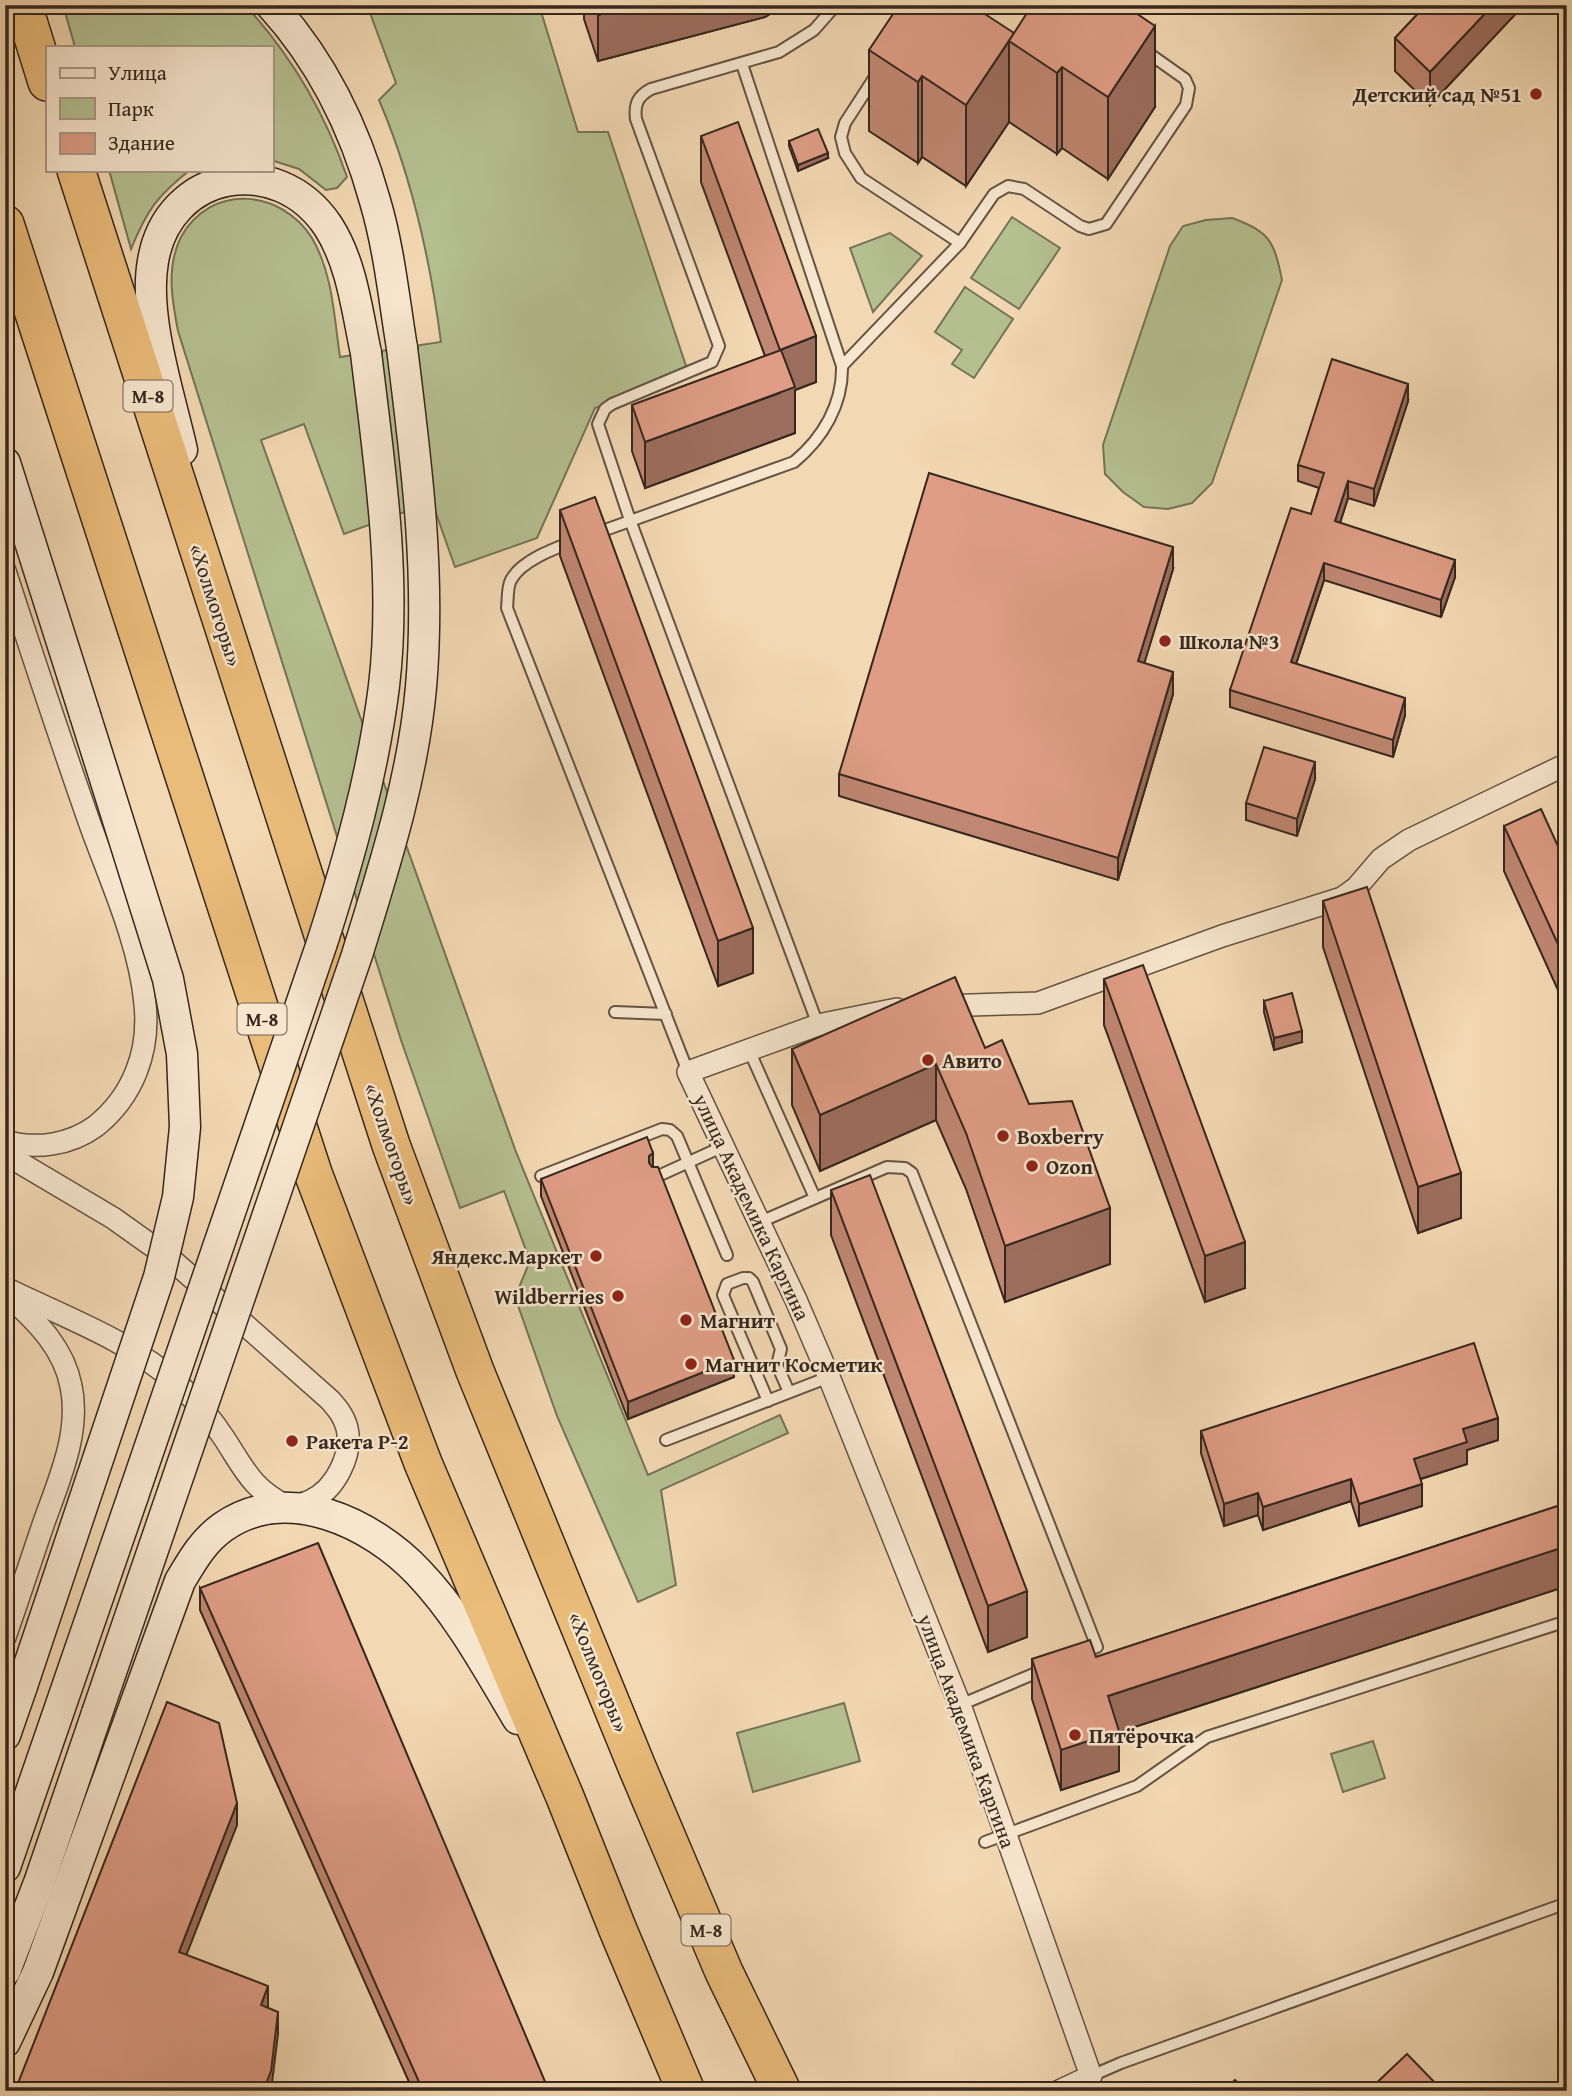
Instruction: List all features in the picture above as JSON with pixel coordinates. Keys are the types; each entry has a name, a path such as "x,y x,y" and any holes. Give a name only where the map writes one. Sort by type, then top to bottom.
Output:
{"highway":[{"path":"23,5 46,79"},
{"name":"«Холмогоры»","path":"77,172 387,1132 475,1371 724,1972 782,2091"},
{"name":"М-8","path":"5,224 313,1173 408,1426 686,2091"}],"main road":[{"path":"5,1971 39,1882 357,955 384,869 407,777 421,688 425,599 420,507 402,348 376,203 358,147 334,93 309,53 271,5"},
{"path":"5,1867 322,943 348,859 371,769 384,684 388,599 384,510 366,353 345,262 328,226 310,205 289,188 261,180 231,178 202,188 180,206 163,228 153,261 151,294 156,335 221,621"},
{"path":"5,463 168,979 182,1054 185,1127 178,1197 159,1277 5,1735"},
{"path":"5,2042 38,1972 180,1581 192,1559 205,1544 238,1518 260,1511 288,1507 322,1513 351,1524 396,1551 447,1606 565,1797"}],"street":[{"path":"5,571 59,737 126,926 139,970 145,1004 142,1058 134,1080 110,1115 90,1130 68,1141 25,1146 5,1141"},
{"name":"улица Академика Каргина","path":"1091,2076 960,1705 829,1377 760,1222 688,1072 818,1025 893,1010 973,1004 1038,1003 1222,936 1342,898 1356,888 1381,859 1409,840 1567,764"},
{"path":"5,1154 113,1218 172,1260 340,1411 348,1442 345,1459 337,1476 325,1491 310,1501 288,1507 269,1498 241,1468 212,1420 175,1381 125,1346 5,1288"},
{"path":"5,1293 43,1327 61,1356 71,1385 74,1420 66,1456 5,1637"},
{"path":"1059,2091 1091,2076"}],"lane":[{"path":"818,1025 599,433 600,416 612,404 704,367 712,362 719,346 636,119 637,100 652,89 779,52 814,30 836,5"},
{"path":"842,366 960,243 994,194 1008,186 1024,188 1080,226 1089,229 1106,224 1112,218 1189,97 1185,79 1134,44"},
{"path":"688,1072 507,608 510,581 531,561 551,550 630,520 794,462 807,451 825,428 842,385 842,366 742,64"},
{"path":"882,66 845,123 841,137 845,153 861,178 960,243"},
{"path":"615,1012 666,1014"},
{"path":"749,1050 815,1198"},
{"path":"541,1176 662,1129 670,1130 677,1136 727,1255"},
{"path":"656,1177 724,1146"},
{"path":"760,1222 887,1167 905,1168 917,1180 1097,1647 1072,1657"},
{"path":"768,1401 723,1295 727,1284 743,1278 749,1278 753,1282 781,1349 777,1365 789,1392"},
{"path":"666,1440 829,1377"},
{"path":"985,1842 1137,1786 1207,1737 1567,1621"},
{"path":"960,1705 1059,1663"},
{"path":"1091,2076 1567,1903"}],"green space":[{"path":"63,5 245,5 277,44 305,86 328,130 347,177 337,188 326,190 299,169 273,161 273,46 75,46"},
{"path":"367,5 539,5 578,132 608,132 689,375 595,408 537,538 455,567 432,502 344,534 304,424 261,440 516,1152 648,1475 780,1415 788,1433 661,1490 676,1585 638,1602 557,1416 515,1297 530,1261 504,1191 460,1208 401,1040 178,331 172,296 176,248 194,220 210,207 227,201 246,199 265,202 283,210 299,222 319,252 329,281 340,357 441,342 418,218 401,158 379,100 396,83"},
{"path":"110,172 188,172 154,205 131,249"},
{"path":"1012,217 1060,248 1019,309 971,278"},
{"path":"1232,218 1255,228 1268,240 1273,247 1282,280 1212,483 1192,503 1168,509 1144,507 1123,492 1105,474 1103,445 1170,246 1183,226 1206,220"},
{"path":"890,233 922,256 873,312 850,248"},
{"path":"965,287 1013,319 974,378 952,364 962,350 935,332"},
{"path":"844,1703 860,1761 753,1792 737,1733"},
{"path":"1373,1741 1385,1778 1343,1792 1331,1754"}],"building":[{"path":"595,5 636,5 598,15"},
{"path":"899,5 971,5 1014,33 966,105 922,76 918,82 869,50"},
{"path":"1032,5 1124,5 1155,26 1108,97 1062,67 1057,73 1009,41"},
{"path":"1426,5 1493,5 1430,72 1395,38"},
{"path":"738,122 816,336 780,350 701,136"},
{"path":"818,129 828,153 798,165 789,141"},
{"path":"781,350 795,387 645,442 632,405"},
{"path":"1332,359 1408,384 1374,489 1348,481 1335,521 1455,560 1441,600 1324,563 1291,662 1405,698 1393,740 1230,690 1291,508 1311,514 1324,473 1298,465"},
{"path":"929,473 1173,547 1138,661 1173,672 1118,858 839,774"},
{"path":"595,497 753,928 718,941 560,510"},
{"path":"1264,747 1315,762 1297,819 1246,803"},
{"path":"1541,809 1567,866 1567,964 1504,826"},
{"path":"1367,887 1461,1173 1418,1187 1323,901"},
{"path":"1143,965 1245,1242 1205,1256 1104,979"},
{"path":"955,977 985,1048 1002,1040 1029,1104 1072,1101 1110,1208 1005,1246 966,1133 936,1064 820,1115 792,1049"},
{"path":"1292,993 1302,1031 1274,1038 1264,1001"},
{"path":"647,1137 653,1153 649,1156 649,1163 652,1167 658,1167 734,1360 628,1402 541,1179"},
{"path":"870,1175 1027,1591 988,1606 831,1190"},
{"path":"1474,1343 1498,1418 1463,1429 1467,1442 1414,1459 1422,1484 1359,1504 1351,1479 1263,1507 1258,1493 1224,1504 1201,1431"},
{"path":"1567,1503 1567,1546 1108,1696 1119,1731 1061,1750 1032,1659 1090,1640 1096,1657"},
{"path":"318,1543 549,2091 423,2091 200,1588"},
{"path":"167,1702 219,1723 237,1803 179,1952 268,1986 261,2005 278,2012 271,2071 263,2091 15,2091"},
{"path":"1407,2054 1443,2091 1368,2091"},
{"path":"1235,2080 1246,2091 1224,2091"}],"place":[{"name":"Детский сад №51","path":"1536,94"},
{"name":"Школа №3","path":"1165,641"},
{"name":"Авито","path":"928,1060"},
{"name":"Boxberry","path":"1003,1136"},
{"name":"Ozon","path":"1032,1166"},
{"name":"Яндекс.Маркет","path":"596,1256"},
{"name":"Wildberries","path":"618,1296"},
{"name":"Магнит","path":"686,1320"},
{"name":"Магнит Косметик","path":"691,1364"},
{"name":"Ракета Р-2","path":"292,1441"},
{"name":"Пятёрочка","path":"1075,1735"}]}
